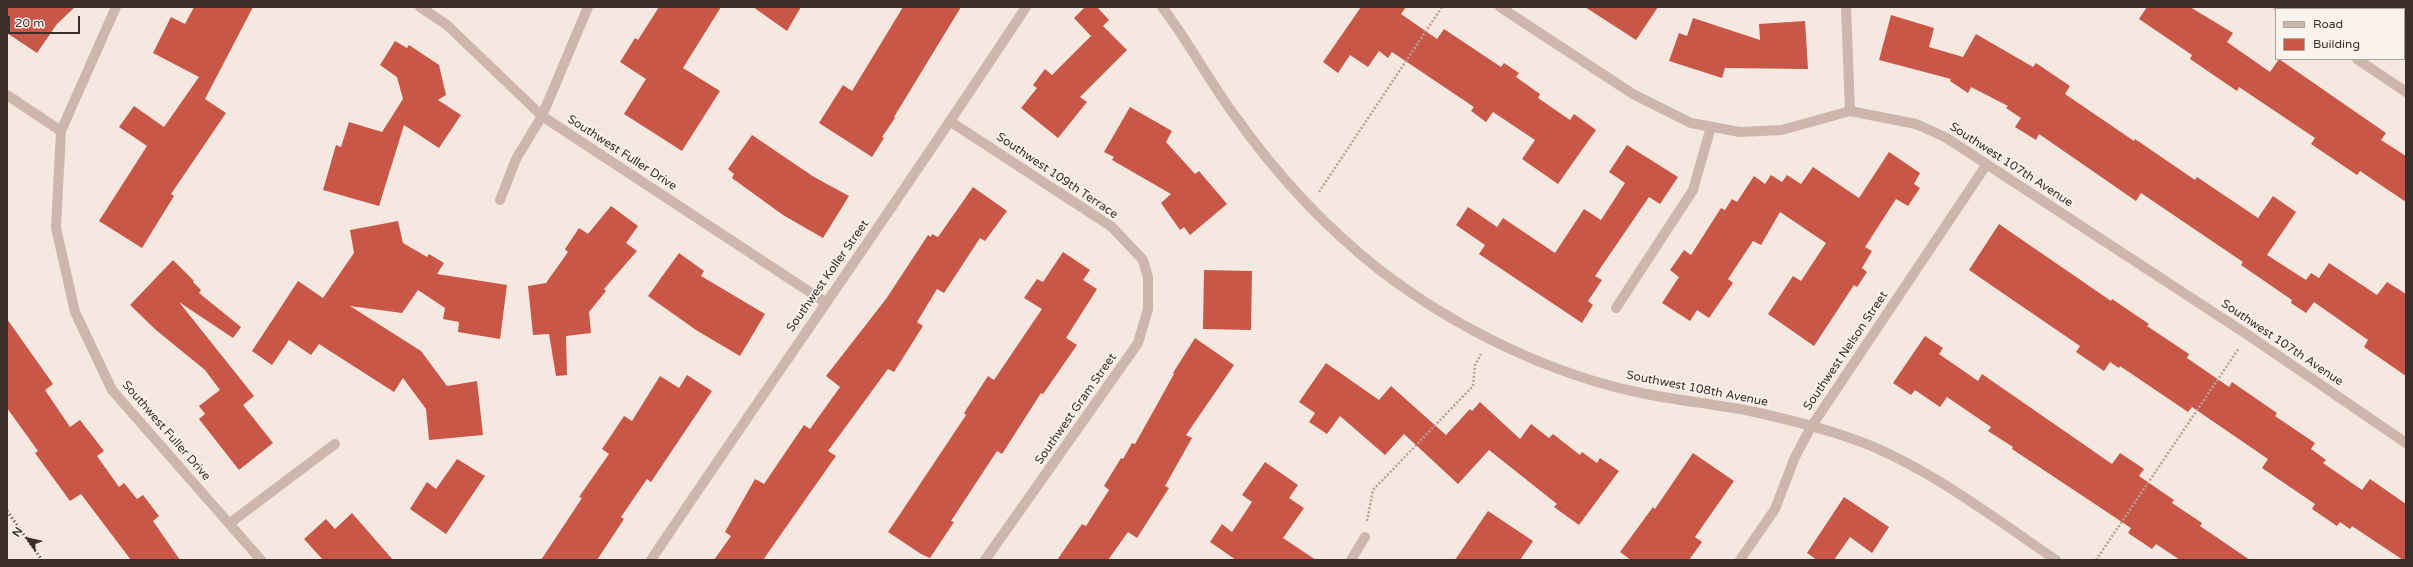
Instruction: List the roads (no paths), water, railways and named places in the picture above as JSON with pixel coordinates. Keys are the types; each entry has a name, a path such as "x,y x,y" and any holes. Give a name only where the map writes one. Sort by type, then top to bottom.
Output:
{"street":[{"name":"Southwest Fuller Drive","path":"116,7 61,131 56,228 75,312 112,390 261,560"},
{"name":"Southwest Fuller Drive","path":"420,7 447,26 542,116 825,302"},
{"path":"500,200 516,159 542,116 588,7"},
{"name":"Southwest Koller Street","path":"651,560 825,302 951,122 1026,7"},
{"name":"Southwest 108th Avenue","path":"1162,7 1183,34 1233,114 1289,185 1381,271 1431,305 1477,331 1526,355 1580,375 1638,393 1754,412 1812,427 1872,446 1921,470 2056,560"},
{"name":"Southwest 107th Avenue","path":"1500,7 1633,94 1691,123 1740,132 1782,130 1850,111 1916,124 1945,137 2248,334 2406,443"},
{"path":"1846,7 1850,111"},
{"path":"2358,60 2406,92"},
{"path":"7,95 61,131"},
{"name":"Southwest 109th Terrace","path":"951,122 1112,227 1143,260"},
{"path":"1616,308 1693,190 1711,126"},
{"name":"Southwest Nelson Street","path":"1740,560 1775,509 1795,457 1812,427 1987,164"},
{"name":"Southwest Gram Street","path":"985,560 1138,343 1148,309 1148,277 1143,260"},
{"path":"230,523 335,444"},
{"path":"1351,560 1365,537"}],"railway":[{"path":"7,511 42,560"}]}
